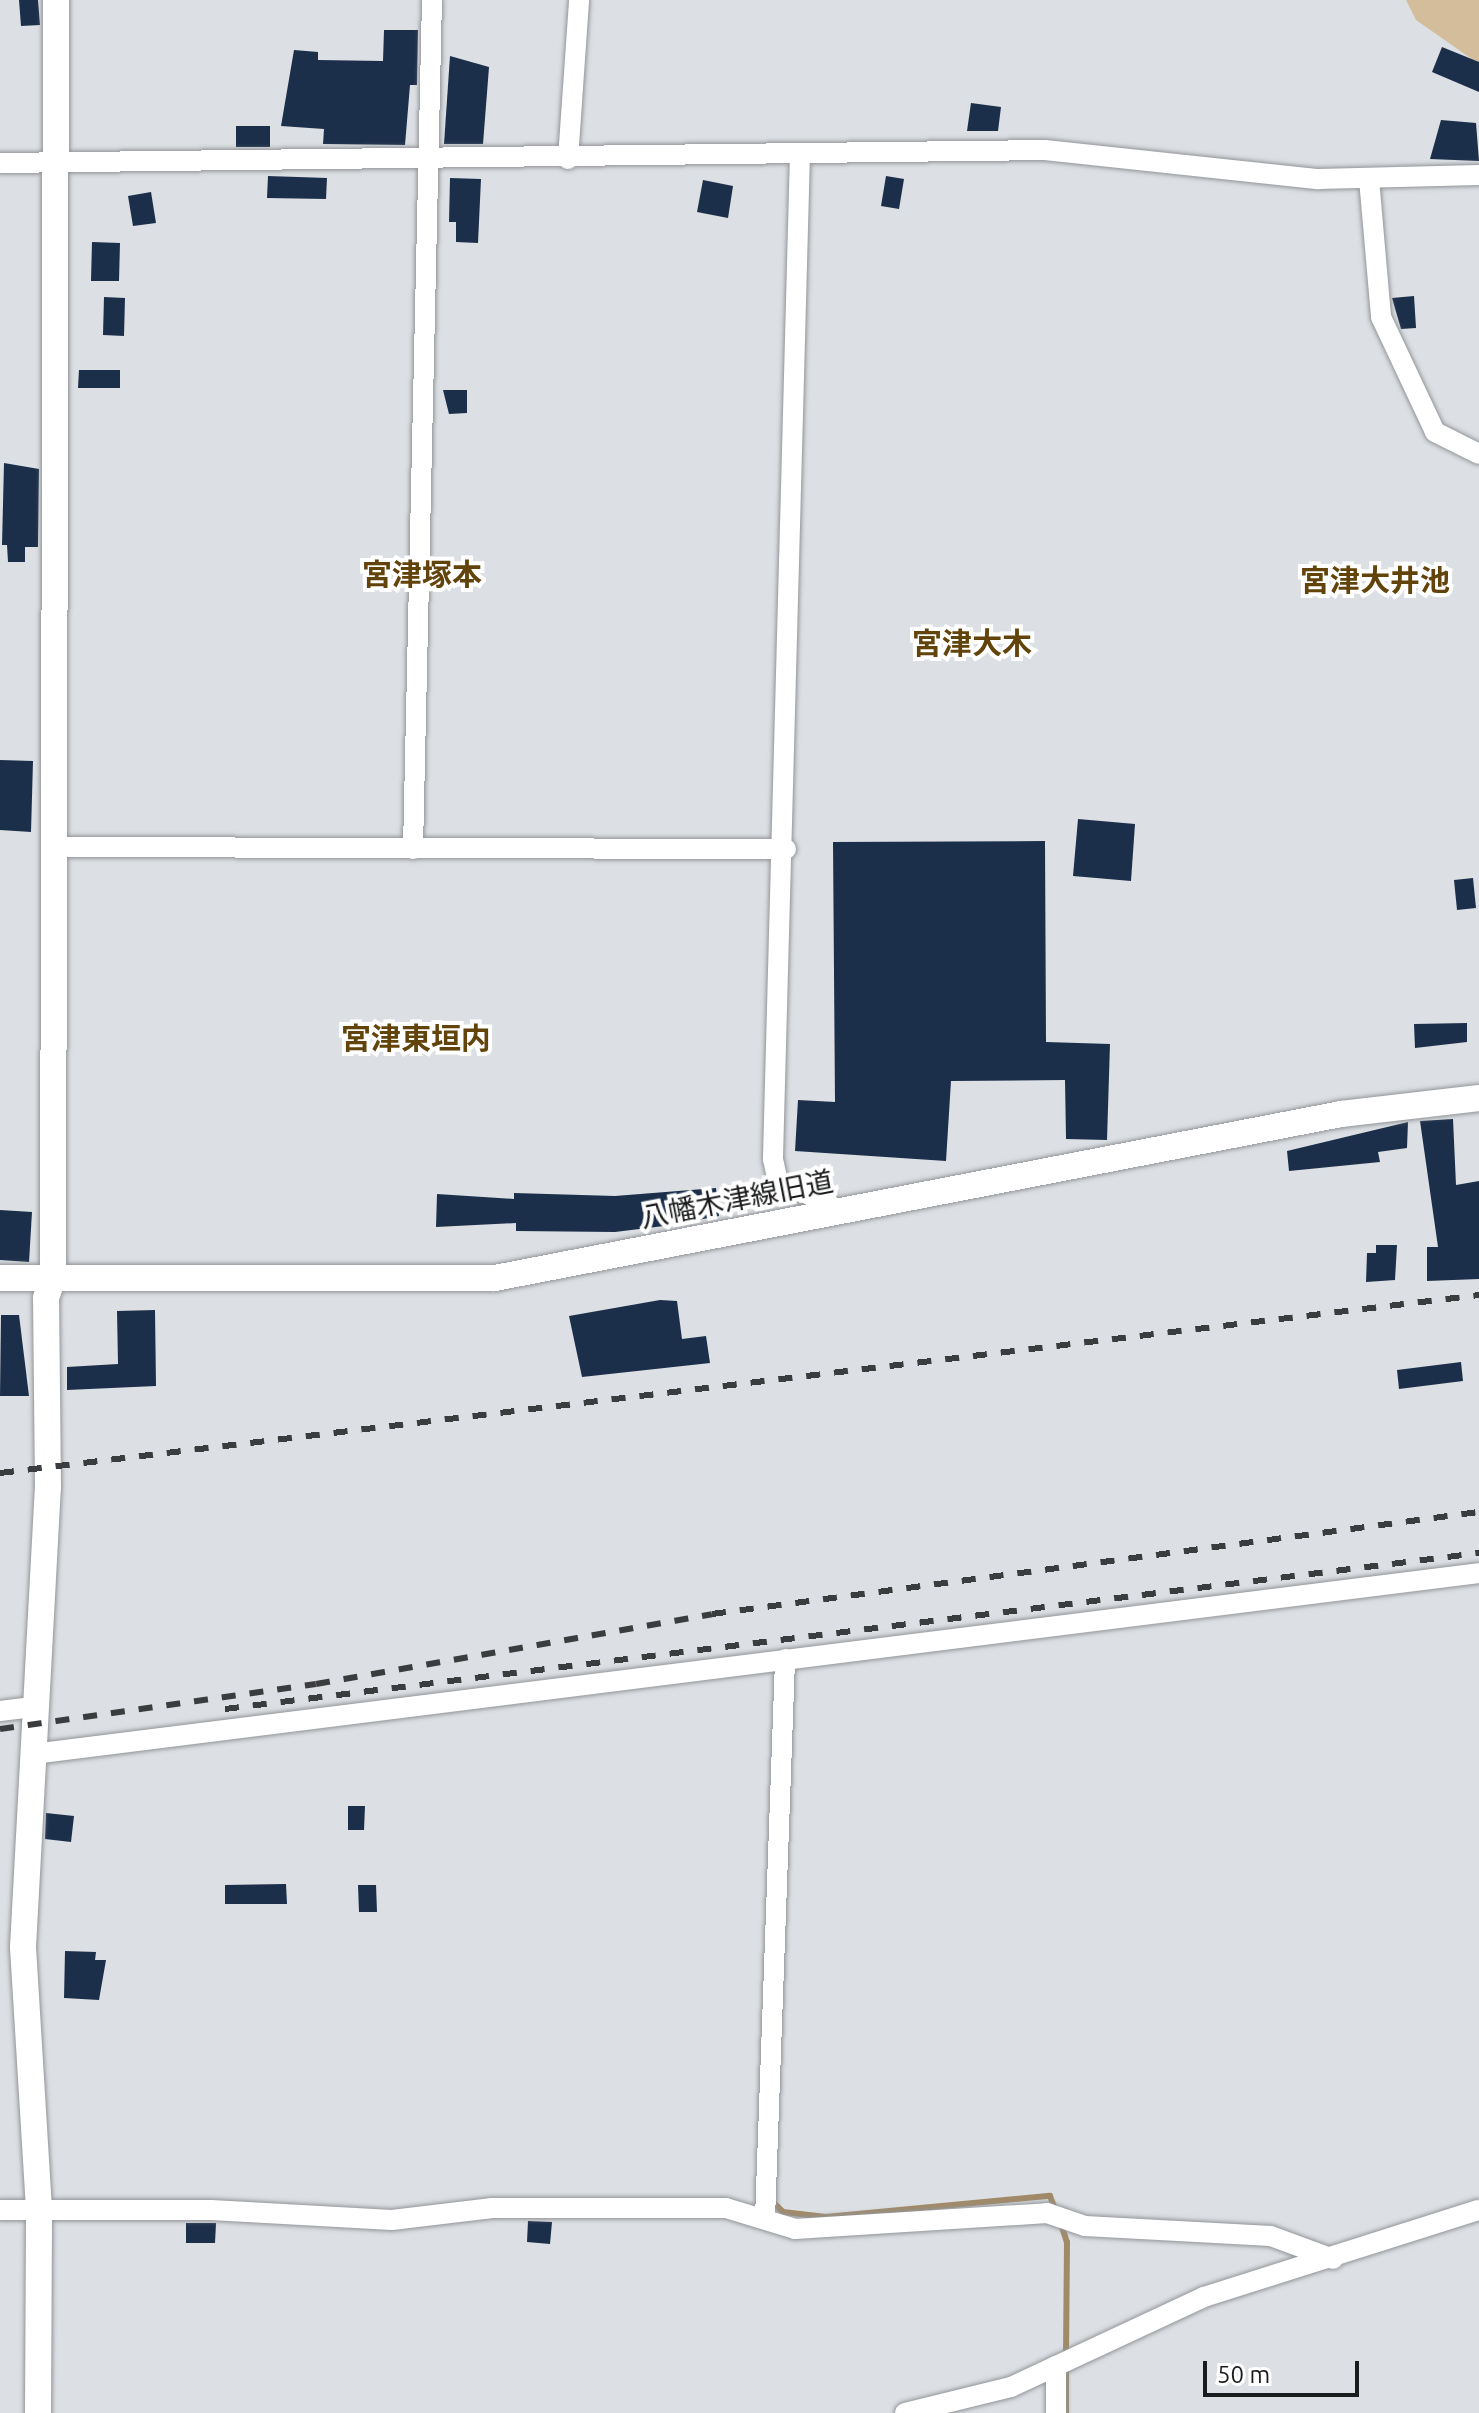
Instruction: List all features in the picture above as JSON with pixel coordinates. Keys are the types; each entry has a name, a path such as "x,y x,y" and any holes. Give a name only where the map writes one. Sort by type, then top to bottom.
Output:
{"street":[{"path":"38,2413 39,2209 23,1947 48,1487 46,1298 53,1278 61,164 56,0"},
{"path":"413,849 426,160 432,0"},
{"path":"568,159 579,0"},
{"path":"0,163 568,159 1045,150 1227,172 1369,179 1479,175"},
{"path":"800,153 786,849 774,1176 784,1186 828,1202 834,1213"},
{"path":"1369,179 1381,317 1435,432 1479,454"},
{"path":"54,847 786,849"},
{"name":"八幡木津線旧道","path":"0,1278 495,1278 1341,1114 1479,1098"},
{"path":"33,1754 1479,1573"},
{"path":"765,2219 785,1659"},
{"path":"0,1711 35,1707"},
{"path":"0,2210 392,2220 492,2208 726,2208 795,2229 1047,2213 1085,2226 1271,2236 1333,2259"},
{"path":"905,2413 1011,2387 1204,2297 1333,2259 1479,2210"},
{"path":"1056,2366 1056,2413"}],"shaded area":[{"path":"1406,0 1479,0 1479,64 1416,20"}],"building":[{"path":"19,0 38,0 40,25 21,26"},
{"path":"384,30 418,30 417,85 410,85 405,145 323,144 324,129 281,126 294,50 318,52 318,60 383,61"},
{"path":"1442,47 1479,62 1479,92 1432,72"},
{"path":"450,56 489,67 483,144 444,144"},
{"path":"971,103 1001,107 998,131 967,131"},
{"path":"1441,120 1476,123 1479,161 1430,159"},
{"path":"236,126 270,126 270,147 236,147"},
{"path":"268,176 327,178 326,199 267,198"},
{"path":"886,176 904,179 899,209 881,206"},
{"path":"450,178 481,179 478,243 456,242 456,222 449,222"},
{"path":"703,180 733,186 728,218 697,212"},
{"path":"151,192 156,223 133,226 128,196"},
{"path":"92,242 120,243 119,281 91,281"},
{"path":"1414,296 1416,328 1401,329 1392,298"},
{"path":"104,297 125,298 124,336 103,335"},
{"path":"79,370 120,370 120,388 78,388"},
{"path":"443,390 467,390 467,413 449,414"},
{"path":"4,463 39,469 38,547 25,547 25,562 8,562 7,545 2,545"},
{"path":"0,760 33,761 31,832 0,830"},
{"path":"1078,819 1135,824 1131,881 1073,876"},
{"path":"1045,841 1046,1042 1110,1044 1107,1140 1066,1139 1065,1080 951,1081 946,1161 795,1151 798,1100 835,1102 833,842"},
{"path":"1473,878 1476,908 1457,910 1454,880"},
{"path":"1467,1023 1467,1042 1415,1048 1414,1024"},
{"path":"1453,1119 1456,1185 1479,1181 1479,1279 1427,1281 1427,1247 1438,1247 1420,1121"},
{"path":"1408,1122 1407,1148 1378,1152 1380,1162 1289,1171 1287,1151"},
{"path":"716,1188 719,1216 672,1225 615,1232 516,1231 516,1223 436,1227 437,1194 514,1199 514,1193 615,1196"},
{"path":"0,1210 32,1212 29,1262 0,1260"},
{"path":"1376,1245 1397,1245 1395,1280 1366,1282 1367,1253 1376,1253"},
{"path":"660,1300 677,1301 682,1339 706,1336 710,1363 582,1377 569,1316"},
{"path":"155,1310 156,1386 67,1390 67,1367 118,1364 117,1311"},
{"path":"1,1315 19,1315 29,1396 0,1396"},
{"path":"1461,1362 1463,1381 1399,1389 1397,1370"},
{"path":"348,1806 365,1806 364,1830 348,1830"},
{"path":"46,1813 74,1816 71,1842 45,1839"},
{"path":"286,1884 287,1904 225,1904 225,1885"},
{"path":"358,1885 376,1885 377,1912 359,1912"},
{"path":"65,1951 96,1952 95,1960 106,1960 99,2000 64,1998"},
{"path":"528,2221 552,2222 550,2244 527,2242"},
{"path":"186,2223 216,2223 215,2243 186,2243"}],"waterway":[{"path":"770,2199 783,2212 826,2217 1050,2196 1055,2209"},
{"path":"1061,2224 1067,2242 1066,2355"},
{"path":"1066,2366 1066,2413"}],"railway":[{"path":"0,1473 1479,1295"},
{"path":"0,1729 316,1684 712,1614 1479,1512"},
{"path":"225,1709 1479,1553"}],"district":[{"name":"宮津塚本","path":"422,574"},
{"name":"宮津大井池","path":"1375,580"},
{"name":"宮津大木","path":"972,643"},
{"name":"宮津東垣内","path":"416,1038"}]}
